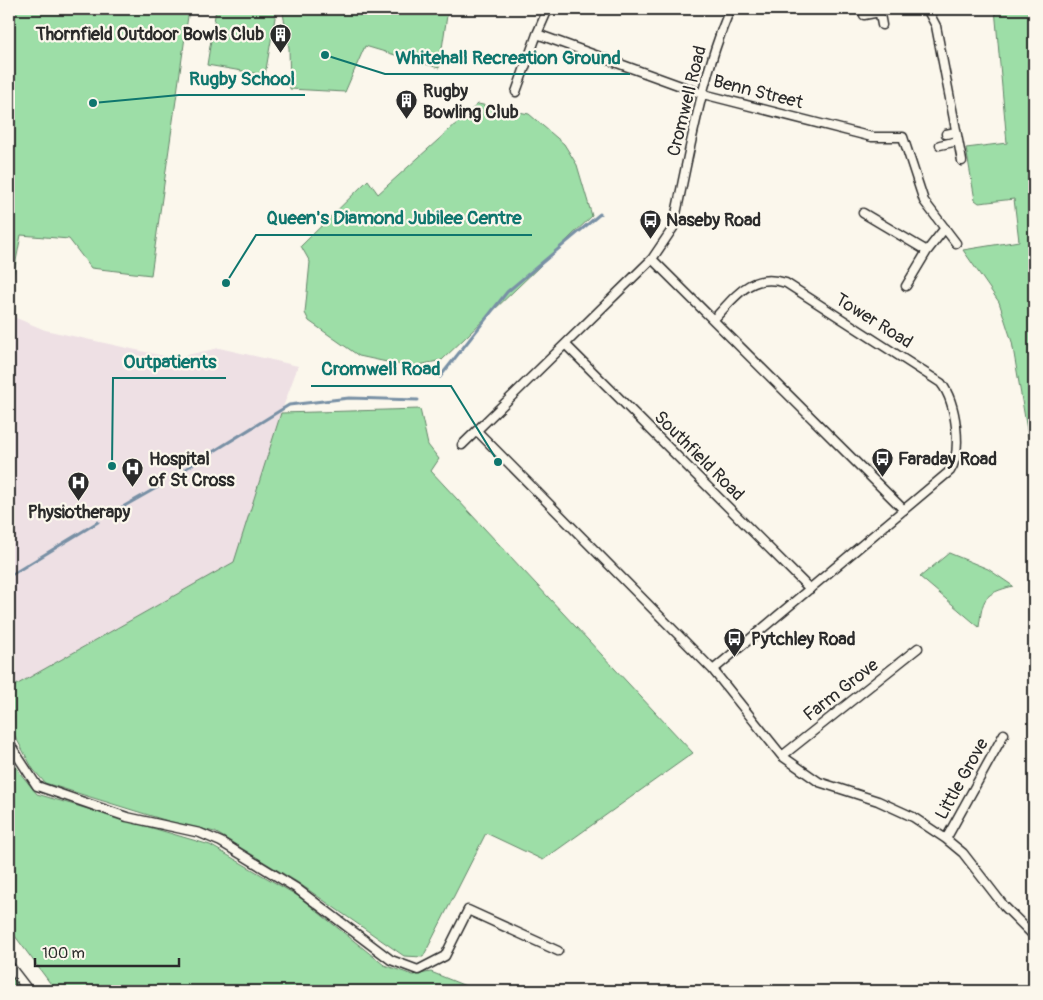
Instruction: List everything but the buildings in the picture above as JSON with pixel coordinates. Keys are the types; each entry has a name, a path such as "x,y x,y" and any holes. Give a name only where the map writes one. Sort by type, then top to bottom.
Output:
{"street":[{"path":"516,92 548,9"},
{"name":"Cromwell Road","path":"462,445 652,259 673,228 703,94 720,32 730,9"},
{"path":"927,9 936,26 962,161"},
{"path":"864,15 879,10 882,25"},
{"name":"Benn Street","path":"537,34 609,62 703,94 872,137 903,137 924,201 945,228"},
{"path":"946,134 956,132"},
{"path":"940,145 958,141"},
{"path":"863,213 927,251"},
{"path":"906,286 927,251 945,228 956,243"},
{"path":"652,259 714,318 904,510 714,670"},
{"name":"Tower Road","path":"714,318 746,286 773,279 786,283 932,376 944,387 951,399 958,452 950,471 904,510"},
{"name":"Southfield Road","path":"566,345 810,589"},
{"path":"477,432 714,670 782,756 819,782 878,801 913,817 946,839 963,853 1004,906 1034,936"},
{"name":"Farm Grove","path":"782,756 918,648"},
{"name":"Little Grove","path":"946,839 1004,734"},
{"path":"9,743 36,786 127,817 200,833 221,842 296,888 391,960 418,970 445,956 468,910 558,951"},
{"path":"9,965 30,991"}],"shaded area":[{"name":"Hospital of St Cross","path":"9,315 45,330 173,358 219,348 298,366 281,413 235,562 9,689"}],"green space":[{"path":"9,9 189,9 151,275 91,268 69,239 21,235 12,282 9,281"},
{"path":"216,9 254,9 276,12 265,75 207,65"},
{"path":"263,9 448,9 439,68 365,46 345,92 290,89 289,48 283,13"},
{"path":"995,9 1034,9 1034,471 1012,342 999,302 963,250 1019,241 1014,199 979,203 975,200 966,148 1007,143"},
{"path":"478,104 529,114 564,144 577,165 592,216 442,360 410,367 359,356 309,321 305,313 310,262 301,246 368,180 378,194"},
{"path":"420,409 428,445 439,459 431,471 693,753 543,860 486,833 423,957 404,956 297,882 215,832 171,822 45,783 33,769 11,729 14,717 9,709 9,689 234,562 281,413"},
{"path":"949,553 988,569 1013,586 996,592 986,599 979,627 920,577"},
{"path":"9,755 20,773 37,794 210,845 298,896 384,965 413,975 431,972 478,991 56,991 9,928"},
{"path":"9,972 24,991 9,991"}],"waterway":[{"path":"440,377 507,292 600,214"},
{"path":"185,469 289,405 349,398 418,400"},
{"path":"112,513 158,487 163,481"},
{"path":"11,575 98,522"}],"place":[{"name":"Thornfield Outdoor Bowls Club","path":"280,53"},
{"name":"Whitehall Recreation Ground","path":"325,55"},
{"name":"Rugby School","path":"93,103"},
{"name":"Rugby Bowling Club","path":"407,120"},
{"name":"Naseby Road","path":"650,239"},
{"name":"Queen's Diamond Jubilee Centre","path":"226,283"},
{"name":"Cromwell Road","path":"498,462"},
{"name":"Outpatients","path":"112,466"},
{"name":"Faraday Road","path":"882,478"},
{"name":"Hospital of St Cross","path":"133,488"},
{"name":"Physiotherapy","path":"79,501"},
{"name":"Pytchley Road","path":"735,658"}]}
